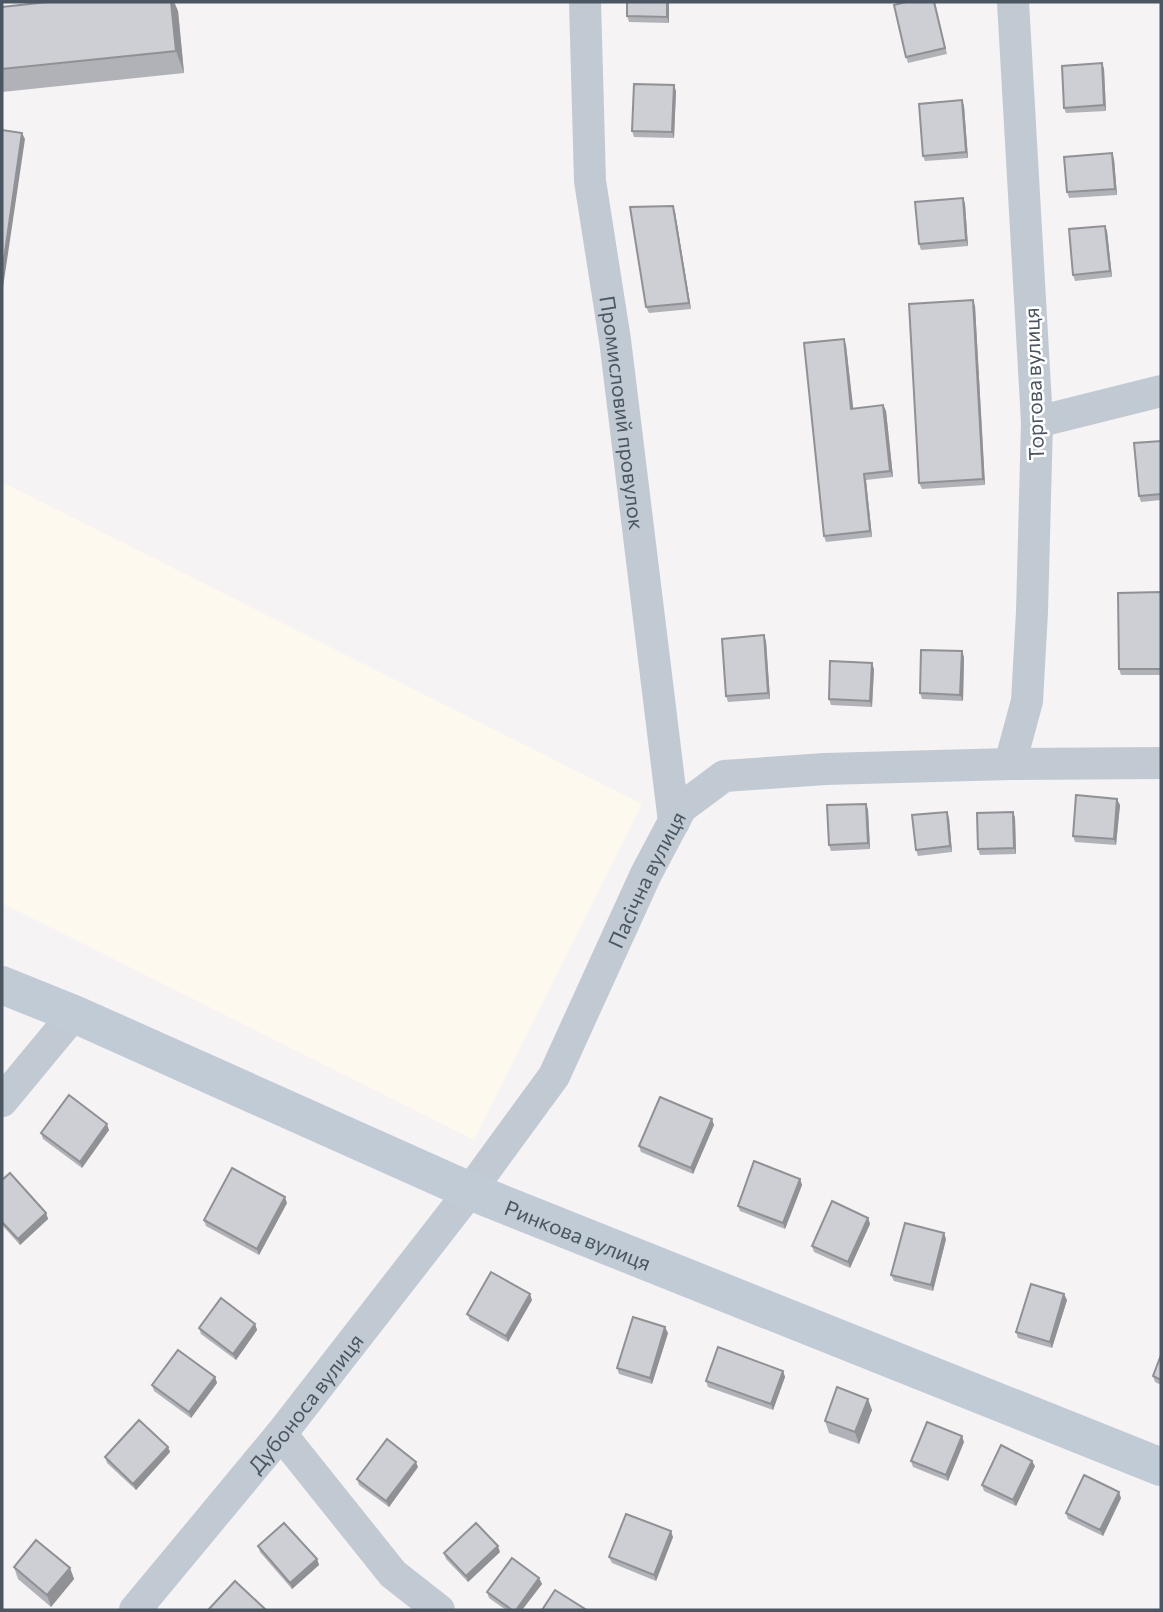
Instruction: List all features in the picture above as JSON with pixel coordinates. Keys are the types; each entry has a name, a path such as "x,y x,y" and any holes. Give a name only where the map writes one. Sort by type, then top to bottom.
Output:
{"main road":[{"name":"Ринкова вулиця","path":"2,985 74,1014 470,1191 1161,1467"}],"street":[{"name":"Промисловий провулок","path":"585,2 590,181 615,340 674,822"},
{"name":"Торгова вулиця","path":"1010,764 1027,701 1037,422 1013,2"},
{"path":"1037,422 1161,391"},
{"name":"Пасічна вулиця","path":"470,1191 554,1076 646,874 681,808 724,776 825,769 1161,763"},
{"path":"2,1101 74,1014"},
{"name":"Дубоноса вулиця","path":"135,1610 281,1434 470,1191"},
{"path":"281,1434 393,1574 439,1610"}],"shaded area":[{"path":"2,482 642,804 474,1140 2,903"}],"building":[{"path":"48,2 171,2 176,51 2,69 2,7"},
{"path":"627,2 667,2 667,17 627,16"},
{"path":"934,2 945,48 906,57 894,5"},
{"path":"1102,63 1104,105 1064,108 1062,66"},
{"path":"634,84 674,85 672,132 632,131"},
{"path":"962,100 966,152 923,156 919,104"},
{"path":"2,130 22,133 2,273"},
{"path":"1112,153 1115,189 1067,192 1064,157"},
{"path":"963,198 966,240 919,244 915,202"},
{"path":"673,206 689,303 646,307 630,207"},
{"path":"1105,226 1110,271 1073,275 1069,229"},
{"path":"973,300 983,479 919,483 909,304"},
{"path":"844,339 851,409 883,405 890,471 864,474 870,531 824,536 804,343"},
{"path":"1161,441 1161,494 1139,496 1134,443"},
{"path":"1161,592 1161,669 1119,669 1118,593"},
{"path":"764,635 768,693 726,696 722,639"},
{"path":"921,650 962,651 960,695 920,693"},
{"path":"830,661 872,663 870,701 829,699"},
{"path":"1076,795 1117,799 1114,839 1073,836"},
{"path":"866,804 868,843 829,845 827,805"},
{"path":"947,812 950,846 916,850 912,815"},
{"path":"1013,812 1014,848 978,849 977,813"},
{"path":"69,1095 107,1124 80,1162 41,1133"},
{"path":"660,1097 712,1119 691,1168 639,1146"},
{"path":"754,1161 800,1179 783,1223 738,1206"},
{"path":"232,1168 285,1197 257,1249 204,1220"},
{"path":"10,1173 46,1213 18,1239 2,1222 2,1180"},
{"path":"832,1201 868,1218 848,1262 812,1246"},
{"path":"905,1223 944,1233 931,1285 891,1275"},
{"path":"491,1272 530,1294 506,1336 467,1314"},
{"path":"1031,1284 1064,1294 1050,1342 1016,1332"},
{"path":"221,1298 255,1324 233,1354 199,1328"},
{"path":"633,1317 665,1327 650,1378 617,1368"},
{"path":"718,1347 783,1371 771,1404 706,1381"},
{"path":"178,1350 215,1377 189,1412 152,1385"},
{"path":"1161,1355 1161,1380 1153,1376"},
{"path":"837,1387 868,1399 855,1432 825,1421"},
{"path":"139,1420 168,1447 133,1484 105,1457"},
{"path":"927,1422 962,1436 946,1475 911,1461"},
{"path":"387,1439 416,1462 386,1501 357,1479"},
{"path":"1001,1445 1032,1461 1013,1500 982,1485"},
{"path":"1084,1475 1119,1492 1100,1530 1066,1513"},
{"path":"626,1514 671,1531 654,1575 609,1557"},
{"path":"284,1523 317,1559 290,1583 258,1546"},
{"path":"476,1523 498,1546 466,1576 444,1553"},
{"path":"36,1540 70,1568 47,1595 14,1567"},
{"path":"512,1558 539,1578 516,1610 512,1610 487,1592"},
{"path":"235,1581 265,1609 208,1610"},
{"path":"555,1590 585,1609 542,1610"}]}
